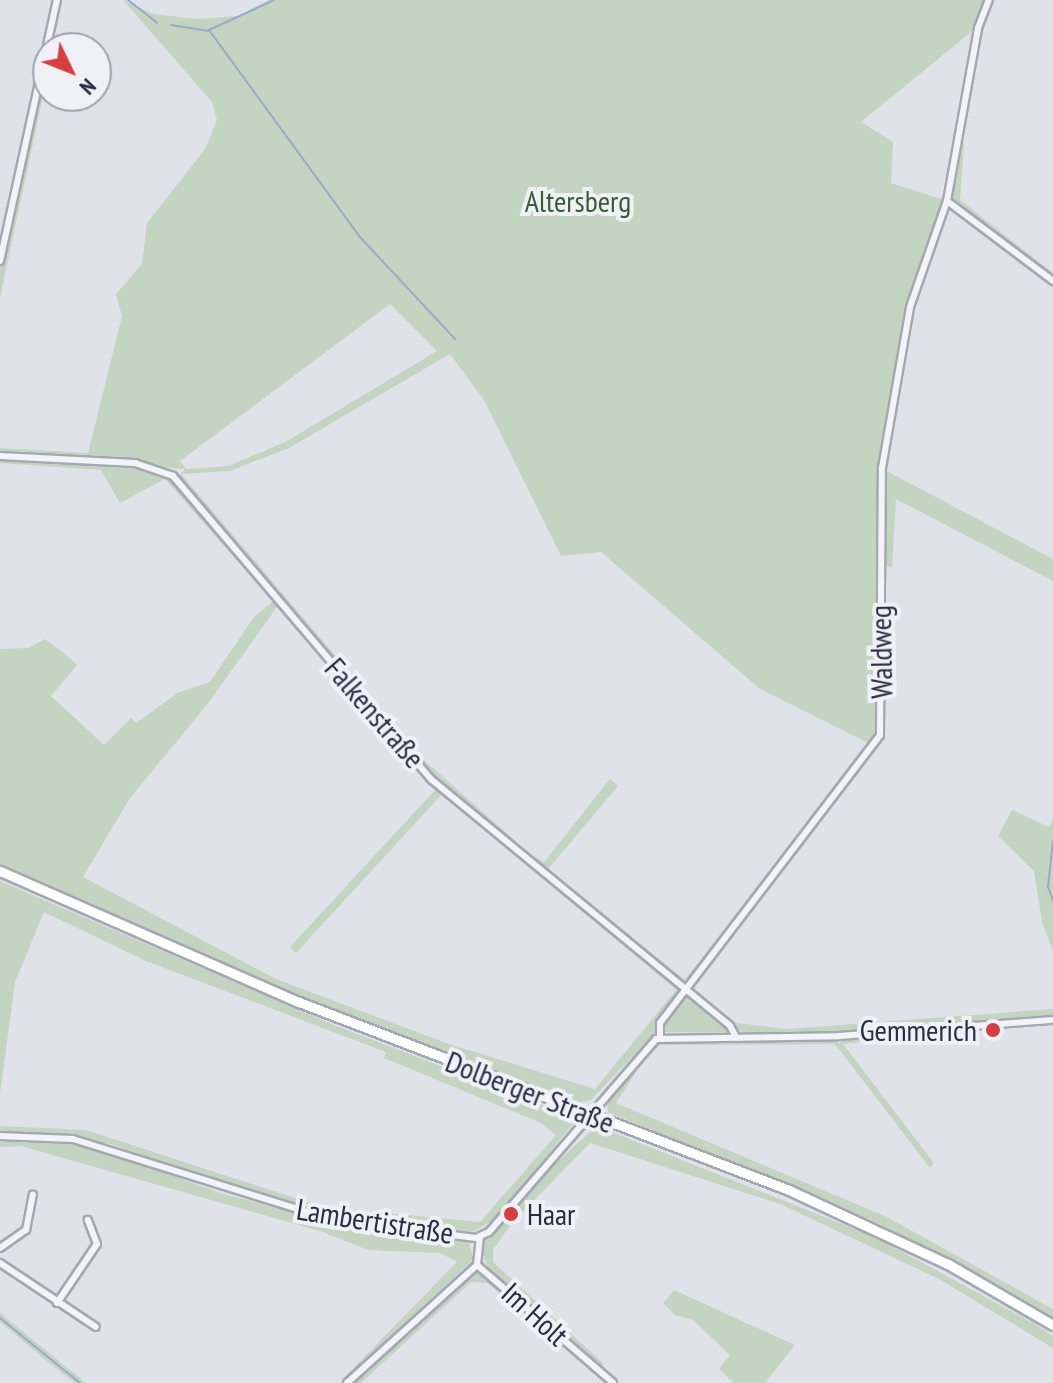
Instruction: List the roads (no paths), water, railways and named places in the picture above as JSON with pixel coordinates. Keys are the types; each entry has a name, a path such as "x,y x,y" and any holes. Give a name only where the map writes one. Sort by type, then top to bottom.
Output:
{"main road":[{"name":"Dolberger Straße","path":"0,871 299,1002 789,1190 882,1230 1053,1325"}],"street":[{"path":"0,261 57,0"},
{"name":"Waldweg","path":"660,1037 660,1023 880,735 882,468 910,307 947,201 978,28 989,0"},
{"path":"947,201 1053,281"},
{"name":"Falkenstraße","path":"0,456 135,463 173,476 432,780 685,990 736,1037"},
{"path":"660,1037 887,1033 1053,1020"},
{"name":"Lambertistraße","path":"0,1136 73,1139 110,1147 222,1189 333,1220 480,1237 591,1116 643,1048 660,1037"},
{"path":"0,1248 26,1230 33,1195"},
{"path":"57,1303 97,1244 88,1220"},
{"name":"Im Holt","path":"480,1237 477,1265 613,1383"},
{"path":"0,1263 96,1327"},
{"path":"347,1383 477,1265"}],"waterway":[{"path":"128,0 157,23"},
{"path":"171,25 207,31 274,0"},
{"path":"209,30 359,236 455,339"},
{"path":"1053,841 1048,887 1053,901"},
{"path":"0,1318 80,1383"}],"place":[{"name":"Gemmerich","path":"993,1030"},
{"name":"Haar","path":"511,1214"}],"park label":[{"name":"Altersberg","path":"578,201"}]}
